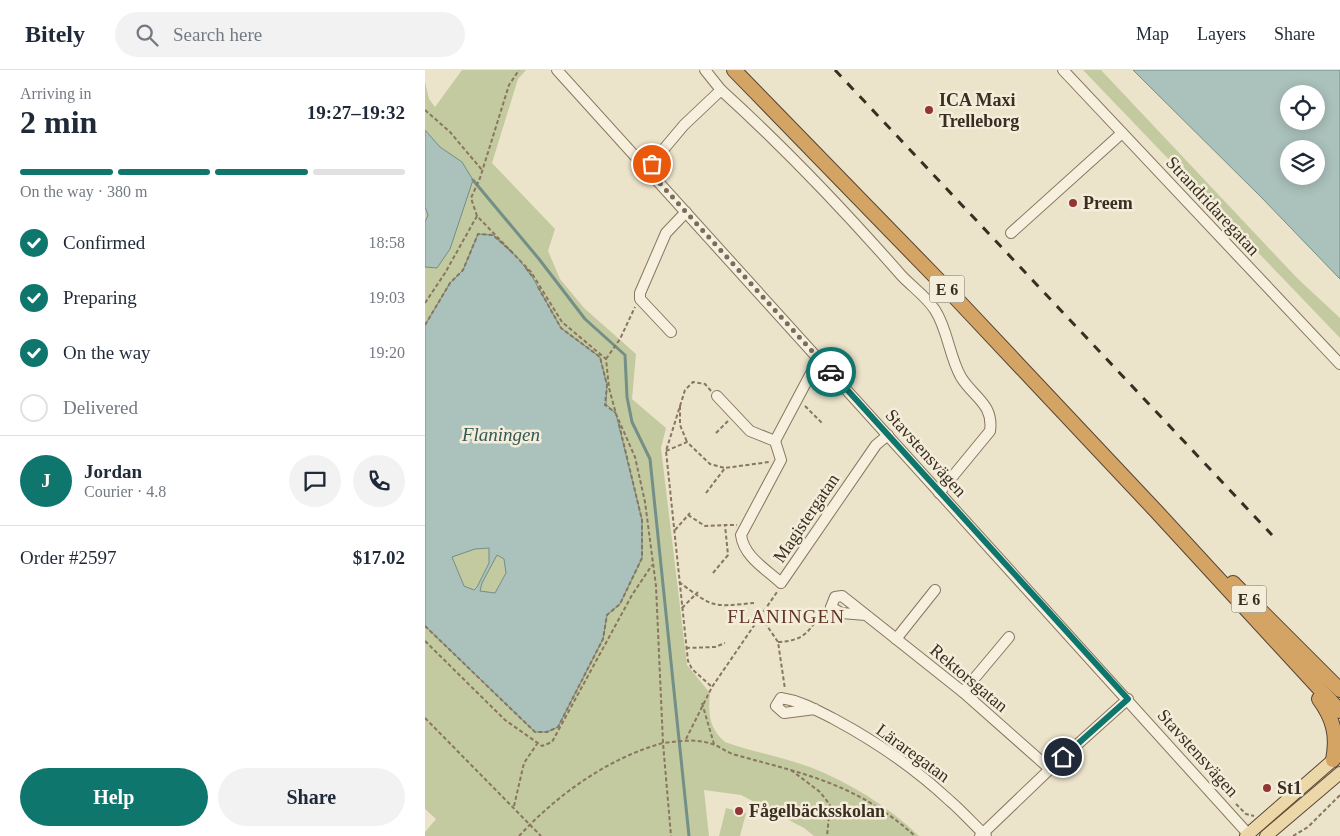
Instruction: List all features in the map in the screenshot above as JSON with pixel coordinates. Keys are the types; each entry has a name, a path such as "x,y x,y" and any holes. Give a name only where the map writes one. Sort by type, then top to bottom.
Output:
{"highway":[{"name":"E 6","path":"735,70 944,286 1156,511 1268,635 1340,711"},
{"name":"E 6","path":"1156,511 1260,610 1340,690"},
{"path":"1268,635 1327,710 1336,737 1337,757"}],"main road":[{"path":"1248,835 1337,757"},
{"path":"1266,836 1340,773"}],"street":[{"name":"Stavstensvägen","path":"557,70 1128,699 1248,835"},
{"path":"705,70 721,90 775,140 936,311 956,368 962,379 986,407 991,420 990,431 939,493"},
{"name":"Strandridaregatan","path":"1063,70 1340,364"},
{"path":"647,169 684,126 721,90"},
{"path":"1011,234 1122,132"},
{"path":"671,332 640,299 640,293 667,233 686,212"},
{"path":"781,460 775,441 819,358"},
{"path":"717,396 750,431 775,441"},
{"name":"Magistergatan","path":"781,460 745,524 741,535 742,546 781,582 876,444 888,435"},
{"path":"896,639 935,590"},
{"name":"Rektorsgatan","path":"831,607 835,597 842,596 963,692 1050,769"},
{"path":"831,607 841,613 866,615"},
{"path":"963,692 1009,637"},
{"path":"786,699 781,698 776,706 783,713 815,709"},
{"name":"Läraregatan","path":"786,699 815,709 845,725 919,774 950,800 983,835 1050,769 1128,699"}],"path":[{"path":"425,626 535,732 547,732 558,727 603,639 607,615 620,604 641,558 642,520 609,388 606,359 562,322 531,272 477,216 471,198 480,178 509,85 519,70"},
{"path":"425,110 450,132 482,170"},
{"path":"425,303 445,273 477,216"},
{"path":"425,325 450,283 463,270 478,234 493,235 518,258 533,278 561,328 600,357 607,384 605,404 616,414 635,456 645,502 656,586 663,743 671,836"},
{"path":"425,297 429,296"},
{"path":"606,359 620,339 640,299"},
{"path":"712,686 691,668 685,648 666,451 685,390 693,382 705,384 717,396"},
{"path":"798,399 822,422"},
{"path":"680,404 680,425 687,442 697,449 710,464 725,468 781,460"},
{"path":"716,433 734,416"},
{"path":"666,451 687,442"},
{"path":"706,493 725,468"},
{"path":"675,530 690,513"},
{"path":"688,515 705,526 745,524"},
{"path":"713,573 728,554 725,525"},
{"path":"425,641 505,720 542,746 552,742 632,594 652,565"},
{"path":"679,582 697,593 705,602 717,606 754,604"},
{"path":"687,739 702,703 712,686 781,582"},
{"path":"682,608 697,593"},
{"path":"778,642 793,642 803,637 824,609 831,607"},
{"path":"760,616 778,642 786,699"},
{"path":"685,648 715,647 725,643"},
{"path":"702,703 714,744"},
{"path":"425,718 541,836"},
{"path":"519,836 585,779 637,750 687,739 714,744 733,754 789,768 844,788 881,809 915,836"},
{"path":"514,807 524,763 537,744"},
{"path":"789,768 820,792 830,805 827,836"},
{"path":"1293,836 1308,827 1340,795"}],"green space":[{"path":"462,70 526,70 518,79 492,163 555,229 548,251 560,279 584,308 636,354 632,399 666,428 661,448 687,665 710,693 710,714 716,732 725,742 799,763 840,780 881,805 919,836 814,836 804,828 741,795 704,790 709,836 425,836 425,832 436,819 425,809 425,82 429,99 435,107"},
{"path":"1083,70 1101,70 1297,278 1340,318 1340,338"},
{"path":"726,808 746,813 740,836 719,836"}],"water":[{"path":"1133,70 1340,70 1340,279 1261,197"},
{"path":"425,130 440,147 462,162 473,180 450,249 437,268 425,267 425,222 428,215 425,207"},
{"name":"Flaningen","path":"478,234 493,235 518,258 533,278 561,328 600,357 607,385 606,404 616,414 642,520 642,558 620,604 607,615 603,639 558,727 547,732 535,732 425,626 425,325 450,283 463,270","holes":["489,548 489,563 477,587 474,590 464,586 452,557 475,549","497,555 504,559 506,573 495,593 480,591 482,583"]}],"waterway":[{"path":"473,180 539,259 585,319 625,355 627,397 632,422 650,459 689,836"}],"railway":[{"path":"835,70 1272,535"}],"way so far":[{"path":"652,164 647,169 831,372"}],"place":[{"name":"ICA Maxi Trelleborg","path":"929,110"},
{"name":"Preem","path":"1073,203"},
{"name":"St1","path":"1267,788"},
{"name":"Fågelbäcksskolan","path":"739,811"}],"district":[{"name":"FLANINGEN","path":"786,616"}],"route":[{"path":"831,372 1128,699 1063,757"}]}
